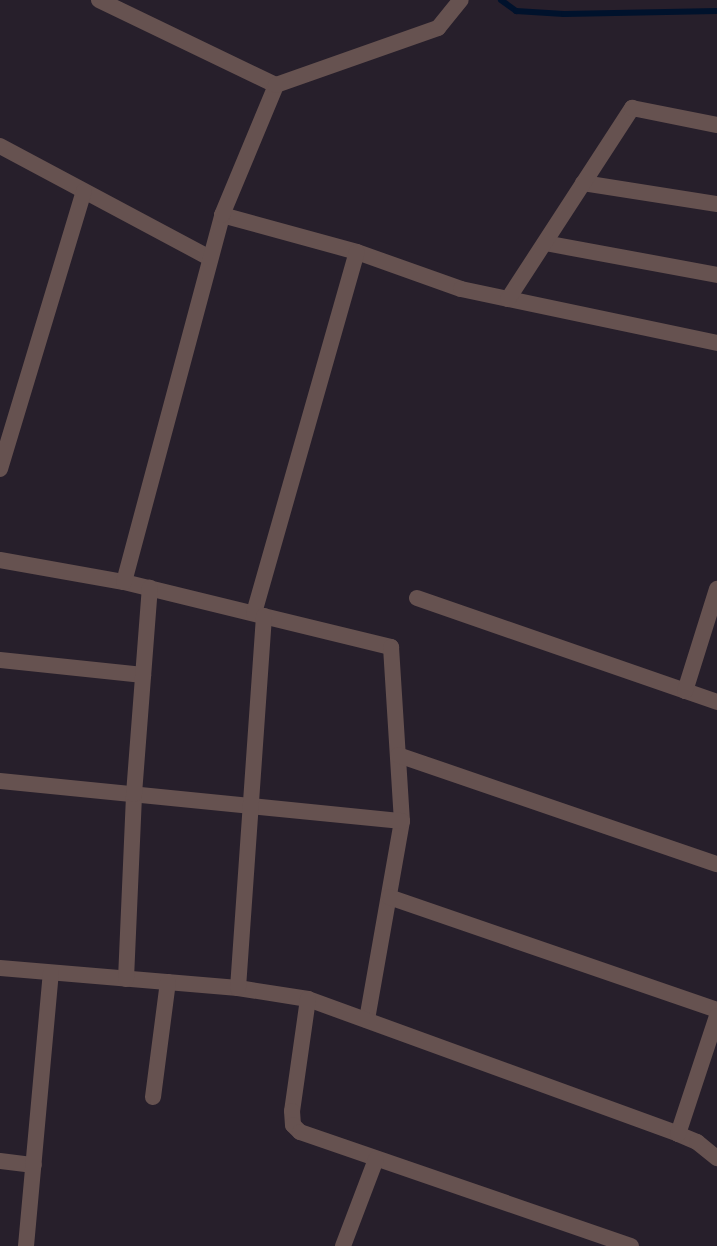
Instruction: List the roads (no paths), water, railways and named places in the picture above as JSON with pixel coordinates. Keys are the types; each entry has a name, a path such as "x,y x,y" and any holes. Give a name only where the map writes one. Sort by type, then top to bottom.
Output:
{"street":[{"path":"99,0 276,85 438,28 461,0"},
{"path":"124,582 222,215 276,85"},
{"path":"508,299 632,108 717,125"},
{"path":"0,146 210,258"},
{"path":"583,183 717,204"},
{"path":"0,469 84,191"},
{"path":"222,215 357,252 461,289 717,343"},
{"path":"545,243 717,275"},
{"path":"238,988 251,806 259,614 357,252"},
{"path":"0,560 124,582 391,647 402,821 367,1020"},
{"path":"126,979 134,794 150,588"},
{"path":"685,691 717,589"},
{"path":"417,598 717,702"},
{"path":"0,660 143,675"},
{"path":"398,755 717,864"},
{"path":"0,781 402,821"},
{"path":"389,897 717,1010"},
{"path":"0,968 238,988 308,999 678,1134 697,1142 717,1158"},
{"path":"26,1246 51,973"},
{"path":"153,1097 168,982"},
{"path":"308,999 292,1111 293,1125 300,1132 631,1246"},
{"path":"678,1134 717,1016"},
{"path":"343,1246 376,1159"},
{"path":"0,1161 34,1165"}],"waterway":[{"path":"501,0 516,11 564,14 717,11"}]}
